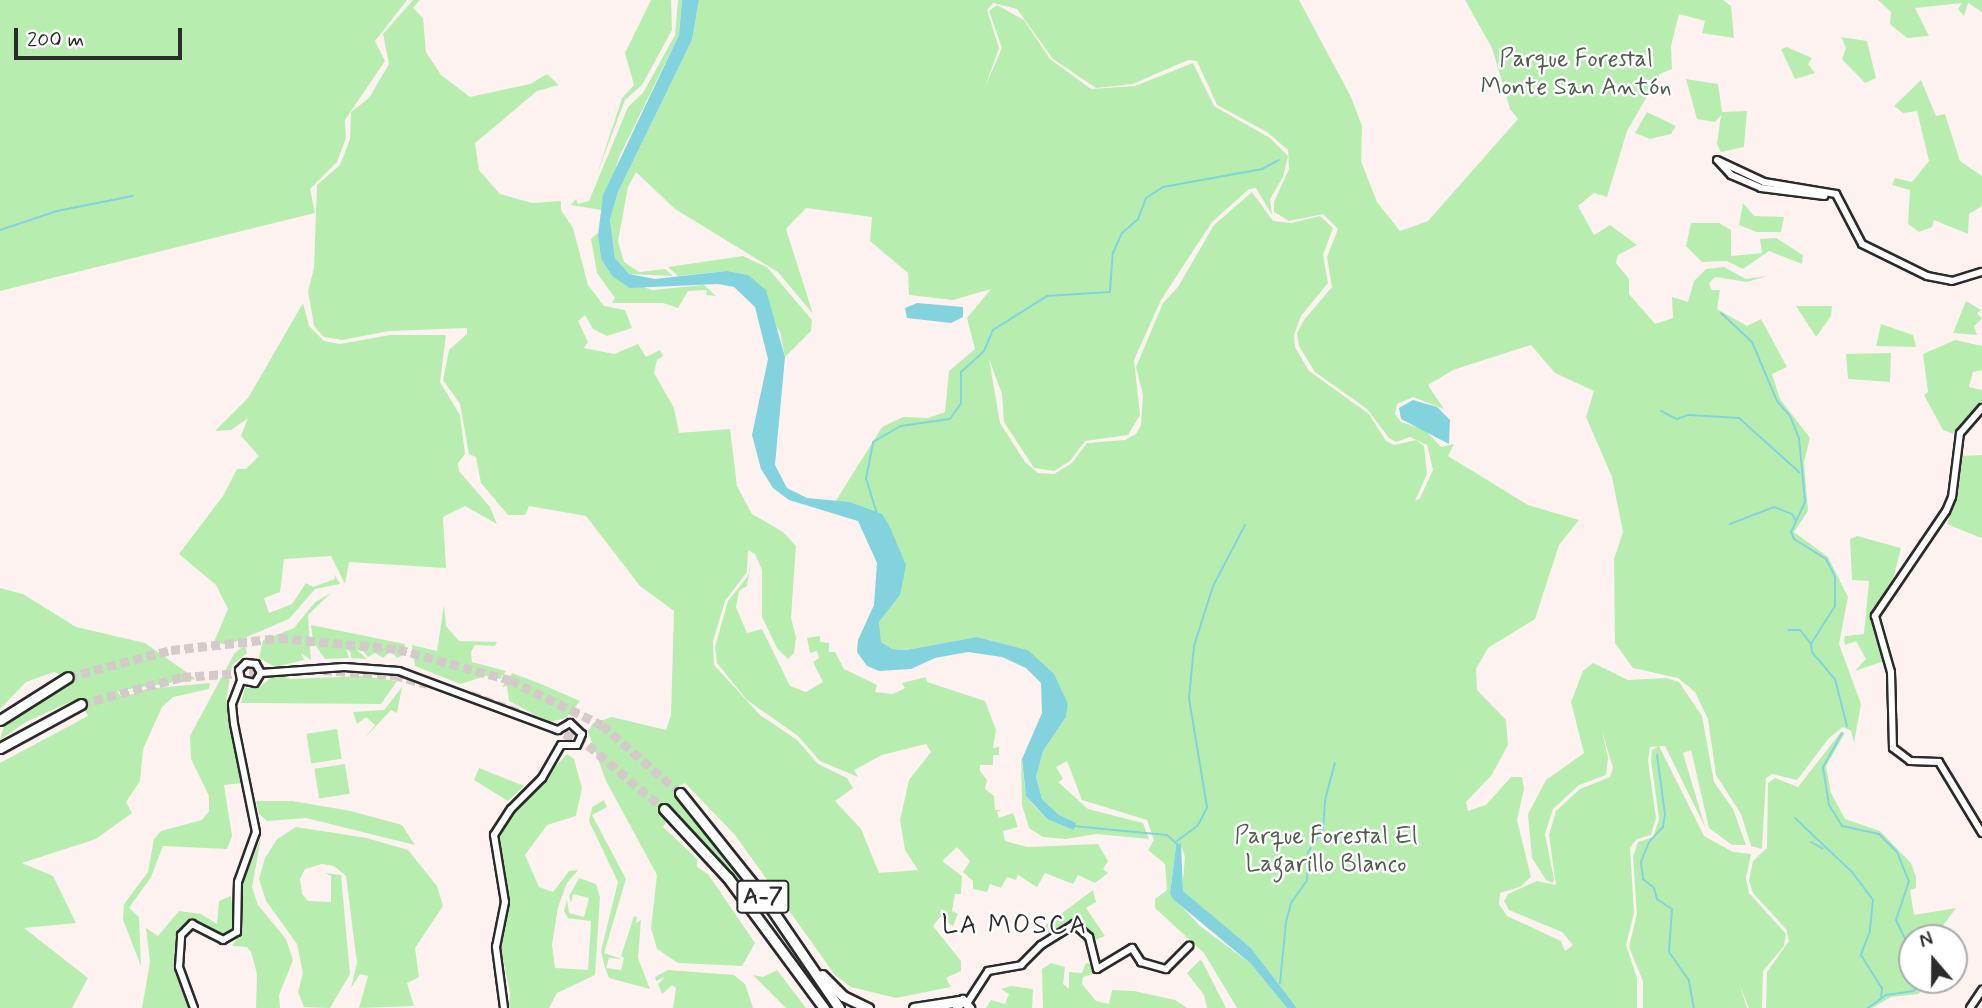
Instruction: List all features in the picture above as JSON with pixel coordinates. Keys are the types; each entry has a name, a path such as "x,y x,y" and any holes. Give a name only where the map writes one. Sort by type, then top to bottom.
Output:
{"highway":[{"path":"0,720 68,677"},
{"path":"0,748 81,704"},
{"name":"A-7","path":"680,793 717,836 839,1008"},
{"name":"A-7","path":"664,809 728,878 824,1008"},
{"path":"806,960 843,996 868,1008"},
{"path":"796,968 817,1008"},
{"path":"914,1008 963,1005"}],"street":[{"path":"1840,200 1760,188 1731,175 1717,160 1764,182 1830,192 1840,200 1862,244 1880,255 1943,281 1982,272"},
{"path":"1982,408 1960,433 1952,497 1946,510 1875,616 1891,672 1893,748 1910,761 1938,762 1982,833"},
{"path":"194,1008 179,967 181,935 192,924 223,940 237,932 241,871 256,832 232,704 241,680 239,670 246,663 256,664 261,673"},
{"path":"261,673 344,667 399,671 558,730"},
{"path":"241,680 255,683 261,673"},
{"path":"558,730 570,723 582,734 577,745 561,745"},
{"path":"504,1008 496,947 505,902 494,835 511,809 542,778 561,745 558,730"},
{"path":"963,1005 988,971 1021,965 1070,925 1083,927 1089,937 1097,969 1132,948 1141,962 1166,969 1189,946"},
{"path":"1970,1008 1982,990"}],"green space":[{"path":"0,0 407,0 375,41 385,61 345,120 346,138 337,162 310,189 315,213 0,291"},
{"path":"413,0 420,0 413,8 423,18 426,52 441,75 470,97 530,84 547,74 559,85 537,91 475,143 479,170 500,194 532,203 561,201 561,210 573,228 588,285 604,306 625,310 632,328 607,336 593,329 585,315 578,321 588,342 584,348 614,354 638,344 646,357 660,350 663,356 657,360 654,373 674,408 679,433 730,429 737,486 752,514 783,532 796,546 791,618 796,637 794,653 788,659 777,648 762,617 762,570 755,554 748,550 747,572 725,601 713,641 714,665 760,715 797,740 818,764 847,778 853,788 835,801 861,829 879,873 918,870 905,850 900,820 909,780 931,752 926,744 882,755 854,770 858,777 820,761 798,736 747,700 717,663 715,647 728,601 748,576 752,558 747,586 739,591 736,607 747,633 762,629 790,686 806,692 823,682 813,662 819,658 817,651 810,653 807,638 820,636 820,642 829,643 829,652 835,652 844,669 877,685 875,692 893,694 905,688 902,683 926,677 927,682 985,701 996,730 993,748 999,747 999,755 993,755 993,765 980,765 980,771 987,780 985,789 994,796 995,810 1002,810 997,812 999,818 1013,813 1018,827 1003,831 1005,841 1027,847 1098,844 1108,861 1103,869 1108,873 1095,883 1078,875 1073,884 1045,873 1037,887 1018,875 1016,880 1007,877 1001,888 990,884 987,892 973,889 973,881 963,872 970,861 957,847 942,861 962,876 961,894 955,894 952,911 958,914 953,926 940,917 933,926 961,961 961,971 946,978 951,987 896,998 851,987 835,975 735,835 685,783 675,788 675,797 706,830 757,903 695,832 666,806 659,812 666,822 663,827 697,859 697,867 708,874 755,943 742,966 678,963 657,949 651,928 657,875 606,781 588,732 593,723 612,717 666,730 671,715 674,611 640,586 586,516 529,506 525,515 508,515 481,483 476,457 469,454 460,404 443,380 449,350 467,334 467,328 389,331 342,340 324,337 314,326 308,291 314,268 317,185 340,165 350,139 351,112 369,98 389,64 383,34"},
{"path":"651,0 671,0 672,30 642,85 625,100 597,174 622,98 634,85 625,53"},
{"path":"678,0 682,0 679,35 620,155 601,210 571,205 576,199 578,204 589,201 628,107 643,93 675,35"},
{"path":"699,0 1299,0 1351,97 1362,126 1361,161 1377,202 1400,231 1428,221 1518,119 1510,109 1492,48 1465,0 1723,0 1731,6 1734,38 1702,33 1705,21 1679,14 1671,46 1672,69 1660,74 1627,131 1607,197 1594,193 1578,206 1594,235 1610,225 1637,245 1618,255 1616,263 1629,279 1629,294 1655,324 1673,318 1672,297 1688,302 1694,281 1706,269 1724,267 1746,279 1767,276 1747,282 1715,277 1709,283 1711,290 1720,290 1717,309 1747,326 1761,319 1787,367 1772,374 1780,399 1810,438 1804,462 1808,511 1794,532 1828,557 1848,597 1839,644 1861,704 1854,743 1851,731 1843,727 1829,738 1797,780 1772,774 1766,778 1762,849 1751,846 1741,814 1716,775 1708,719 1695,692 1678,678 1633,668 1615,643 1614,559 1623,532 1612,477 1586,417 1594,391 1555,373 1531,345 1453,370 1428,385 1444,409 1413,397 1397,404 1395,414 1401,422 1425,430 1441,447 1454,444 1448,456 1528,505 1579,520 1559,545 1535,619 1488,648 1476,669 1477,690 1506,720 1508,745 1491,776 1466,802 1468,811 1486,805 1511,777 1522,777 1524,789 1517,820 1531,877 1520,887 1500,893 1499,904 1507,916 1561,941 1565,951 1573,945 1562,932 1509,910 1504,901 1508,894 1537,881 1556,885 1549,835 1556,811 1580,789 1610,777 1613,768 1602,731 1608,758 1606,775 1579,785 1553,809 1545,834 1554,879 1553,883 1546,880 1532,858 1528,814 1546,780 1584,753 1571,702 1583,671 1593,663 1628,680 1666,678 1679,682 1702,716 1714,782 1733,809 1746,845 1732,845 1709,828 1691,750 1683,753 1705,827 1665,746 1650,747 1648,761 1656,818 1651,835 1637,839 1630,847 1634,913 1626,945 1637,978 1637,1008 1297,1008 1251,948 1182,891 1185,857 1180,843 1176,845 1170,894 1200,926 1251,964 1287,1008 1237,1008 1204,953 1155,908 1155,899 1167,890 1165,864 1148,850 1154,840 1147,820 1082,800 1067,761 1056,767 1063,779 1058,782 1088,809 1143,823 1149,839 1096,834 1066,839 1043,837 1029,828 1022,805 1021,755 1026,796 1047,819 1075,823 1059,815 1042,799 1036,777 1043,751 1066,717 1068,704 1028,650 977,637 906,650 892,649 880,642 879,622 900,595 850,502 835,502 882,427 903,417 928,418 945,412 949,371 975,349 967,318 991,289 953,300 909,295 908,273 870,241 872,217 806,208 786,229 813,314 778,272 675,209 636,172 628,187 618,241 624,262 639,272 665,269 673,276 629,274 615,258 610,220 618,192 692,40","holes":["993,3 1017,9 1053,59 1096,88 1133,84 1188,60 1197,61 1217,105 1267,132 1288,150 1289,169 1274,202 1274,212 1289,221 1323,214 1338,229 1327,257 1332,287 1304,320 1297,333 1299,346 1315,372 1367,409 1389,438 1396,442 1410,437 1427,445 1433,470 1420,498 1415,501 1427,474 1424,446 1416,440 1394,445 1386,441 1369,414 1309,371 1295,347 1294,335 1301,316 1328,283 1323,255 1333,228 1320,216 1291,223 1273,221 1252,192 1214,225 1178,287 1163,303 1136,367 1143,395 1141,425 1136,434 1125,440 1087,443 1072,463 1054,474 1038,473 1025,462 1000,423 989,359 1002,394 1004,422 1034,468 1054,471 1070,461 1085,441 1128,435 1140,415 1134,360 1161,300 1212,222 1249,189 1256,188 1272,215 1270,199 1283,177 1288,156 1270,138 1214,106 1193,63 1135,86 1091,89 1050,59 1024,20 997,5 989,11 1002,48 985,87 999,48 987,10"]},
{"path":"1878,0 1982,0 1982,12 1968,3 1964,16 1958,9 1962,3 1915,8 1929,36 1907,38 1890,24 1891,12"},
{"path":"1841,37 1867,41 1876,78 1865,83 1842,59 1846,48"},
{"path":"1787,47 1812,58 1808,64 1815,73 1795,79 1781,49"},
{"path":"1686,79 1718,84 1722,112 1747,111 1744,147 1721,152 1717,144 1721,115 1715,122 1697,119"},
{"path":"1921,80 1936,116 1945,114 1960,161 1982,176 1982,206 1969,214 1968,234 1934,220 1932,227 1919,232 1908,224 1910,190 1892,185 1895,178 1912,182 1929,161 1917,111 1903,113 1894,106"},
{"path":"1647,112 1676,126 1671,134 1650,139 1635,133"},
{"path":"1743,203 1754,216 1784,217 1781,232 1757,232 1739,225"},
{"path":"1691,223 1719,223 1731,230 1731,256 1762,253 1760,239 1776,238 1803,255 1802,264 1769,251 1743,269 1727,261 1702,262 1686,246"},
{"path":"598,233 601,259 612,276 652,290 704,285 716,296 706,295 707,290 688,291 678,308 663,303 612,303 615,298 597,273 591,239"},
{"path":"743,256 767,267 812,320 811,331 785,357 780,331 726,271 678,276 668,267"},
{"path":"1966,301 1981,310 1977,313 1982,319 1974,326 1977,335 1953,333"},
{"path":"303,303 309,326 324,341 340,344 390,335 446,335 440,382 460,415 465,454 458,463 459,471 490,507 497,524 465,506 443,517 446,568 349,562 345,584 331,556 284,559 280,592 264,598 269,613 292,604 306,583 313,587 335,579 334,574 340,584 315,589 289,619 228,645 214,642 228,609 216,585 179,554 223,496 237,469 246,469 259,456 241,436 248,418 231,430 215,431 248,398"},
{"path":"1796,306 1832,306 1831,316 1816,337"},
{"path":"1881,324 1913,335 1916,347 1876,346"},
{"path":"1955,340 1982,346 1982,370 1973,372 1969,387 1982,390 1982,401 1954,434 1943,430 1924,395 1928,392 1923,354"},
{"path":"1891,353 1890,382 1848,379 1846,354"},
{"path":"1982,455 1981,538 1947,524 1958,490 1960,456"},
{"path":"1857,536 1901,548 1892,583 1871,620 1884,661 1855,671 1866,659 1856,641 1845,645 1844,640 1845,636 1864,634 1869,581 1852,580 1850,539"},
{"path":"0,588 23,594 76,627 145,643 196,679 117,691 122,698 146,689 210,683 209,689 173,697 162,707 143,749 140,781 126,802 132,813 96,839 22,863 53,876 76,923 24,928 88,978 72,1008 0,1008 0,763 88,716 79,700 70,702 26,722 0,740 4,726 71,679 54,672 26,682 0,709"},
{"path":"331,593 308,615 311,660 301,653 304,660 275,667 259,658 263,640 294,628 315,602"},
{"path":"444,605 446,626 459,641 497,642 495,646 475,645 471,652 472,662 506,671 500,679 486,676 460,684 415,666 412,645 437,651"},
{"path":"311,625 405,644 404,655 397,658 391,651 383,658 375,653 368,657 363,651 357,650 367,659 351,658 351,653 346,648 349,658 325,659 313,642"},
{"path":"245,645 247,653 232,665 226,702 242,783 224,785 232,836 227,849 163,846 151,877 129,908 139,917 141,966 123,920 124,904 148,872 154,839 161,831 202,820 209,811 209,796 191,759 190,736 234,654"},
{"path":"512,673 580,701 566,718 550,722 509,701 507,686 502,687"},
{"path":"275,674 290,679 362,676 397,681 381,704 241,703 245,688 259,688"},
{"path":"402,687 397,713 391,710 364,739 375,725 366,717 357,724 353,712 384,710"},
{"path":"337,729 342,759 311,763 306,734"},
{"path":"1841,732 1845,733 1826,766 1831,793 1845,819 1880,831 1911,863 1916,877 1916,888 1910,890 1914,915 1956,908 1944,924 1898,924 1898,994 1919,994 1891,997 1872,1008 1766,1008 1767,972 1789,941 1786,929 1753,893 1749,881 1753,861 1767,848 1768,783 1775,778 1798,787"},
{"path":"1659,746 1704,836 1733,852 1751,854 1746,878 1749,893 1786,934 1784,946 1763,971 1762,1008 1749,1008 1740,986 1747,1008 1643,1008 1643,981 1629,947 1637,914 1633,857 1638,842 1653,837 1659,819 1651,760 1652,750"},
{"path":"567,754 574,759 582,788 576,816 547,825 525,855 539,887 553,892 569,871 578,870 567,883 558,907 552,945 555,968 588,970 591,921 568,918 564,911 567,899 569,913 584,917 589,898 573,894 571,903 569,896 579,878 596,884 600,897 595,975 557,993 549,1008 509,1008 510,993 501,949 509,896 499,838 511,814"},
{"path":"345,764 350,794 319,798 314,769"},
{"path":"479,768 524,786 508,801 474,780"},
{"path":"604,800 607,807 592,815 626,879 604,953 622,959 609,958 606,968 621,970 624,958 621,956 634,916 637,917 636,923 641,920 638,958 650,989 609,978 605,968 601,951 618,882 589,821 592,807"},
{"path":"256,801 292,801 351,811 402,825 415,845 306,818 267,821 259,814"},
{"path":"296,827 367,838 408,850 437,886 443,906 415,948 419,977 407,983 414,1006 359,1008 368,976 360,974 351,988 357,963 346,876 334,866 322,864 305,869 300,879 302,894 308,901 331,902 331,876 325,873 341,875 350,974 330,1008 304,1007 298,992 303,973 297,944 266,901 259,879 265,858 277,839"},
{"path":"261,838 252,887 258,905 286,939 293,960 279,995 280,1008 256,1008 257,974 251,952 247,947 232,946 243,929 242,885"},
{"path":"1093,890 1096,902 1086,908 1105,936 1093,941 1085,926 1075,922 1051,935 1043,927"},
{"path":"231,896 234,926 229,934 219,934 195,919 179,928 173,967 189,1008 142,1008 150,962 146,928 158,936 179,911 201,914 217,924 219,901"},
{"path":"1200,960 1226,1008 1207,1008 1204,995 1187,973"},
{"path":"1051,963 1065,967 1063,984 1069,989 1069,972 1082,973 1086,963 1092,964 1096,973 1083,977 1082,984 1096,1001 1109,1004 1112,990 1134,991 1175,1000 1187,1008 1043,1008 1042,969"},
{"path":"668,970 734,975 745,984 753,1008 673,1008 676,988 672,985 662,994 658,984 665,977 656,981 655,977"},
{"path":"777,970 806,1008 786,1008 753,975 763,977"},
{"path":"1011,986 1033,989 1032,1008 986,1008 991,1000 1005,1004 1009,994 1001,989"}],"water":[{"path":"682,0 699,0 692,40 618,192 610,220 615,258 629,274 655,279 726,271 748,275 766,290 785,357 775,465 787,488 807,498 850,502 882,514 889,525 906,565 900,595 879,622 881,642 892,649 906,650 977,637 1028,650 1054,674 1068,704 1066,717 1043,751 1036,777 1042,799 1059,815 1076,823 1074,830 1047,819 1026,796 1022,759 1042,713 1041,683 1026,668 1002,657 968,652 935,658 911,669 879,671 867,666 857,652 858,640 874,605 877,563 858,521 789,500 773,488 761,469 752,435 768,359 755,307 734,287 718,284 630,288 612,276 601,259 598,235 603,195 679,35"},
{"path":"917,303 963,307 963,317 951,323 907,318 905,308"},
{"path":"1413,400 1437,407 1450,420 1449,444 1401,419 1399,408"},
{"path":"1181,843 1183,891 1251,948 1297,1008 1287,1008 1251,964 1174,900 1170,894 1176,845"}],"waterway":[{"path":"877,514 866,479 873,442 901,426 950,419 961,403 961,372 984,351 993,330 1047,296 1110,292 1113,253 1122,233 1138,219 1146,198 1163,187 1262,169 1279,160"},
{"path":"0,230 57,211 133,196"},
{"path":"1721,313 1752,342 1777,401 1790,416 1799,438 1805,502 1791,532 1794,539 1826,559 1835,577 1835,606 1811,644 1812,652 1835,679 1847,726"},
{"path":"1661,411 1677,419 1688,415 1739,418 1799,472"},
{"path":"1730,524 1774,507 1792,514 1796,521"},
{"path":"1177,841 1198,825 1207,807 1189,698 1194,646 1213,586 1245,525"},
{"path":"1788,630 1800,630 1811,644"},
{"path":"1842,733 1823,767 1829,805 1842,826 1879,834 1897,852 1909,881 1896,920 1898,924"},
{"path":"1657,755 1665,814 1663,827 1649,842 1641,862 1643,879 1654,888 1657,899 1672,909 1669,952 1689,981 1694,1008"},
{"path":"1280,983 1286,922 1291,903 1307,880 1308,852 1323,830 1325,800 1335,763"},
{"path":"1795,818 1852,872 1873,900 1870,931 1861,955 1882,988 1881,997"},
{"path":"1073,826 1167,835 1178,845"},
{"path":"1811,842 1822,848"},
{"path":"1868,1008 1886,995 1898,993"}],"tunnel":[{"path":"68,677 171,650 279,638 398,649 510,680 602,725 680,793"},
{"path":"81,704 182,677 299,669"},
{"path":"323,670 394,675 427,684"},
{"path":"471,695 520,713"},
{"path":"552,728 588,745 664,809"}],"district":[{"name":"LA MOSCA","path":"1015,927"}],"park label":[{"name":"Parque Forestal Monte San Antón","path":"1576,74"},
{"name":"Parque Forestal El Lagarillo Blanco","path":"1326,851"}]}
